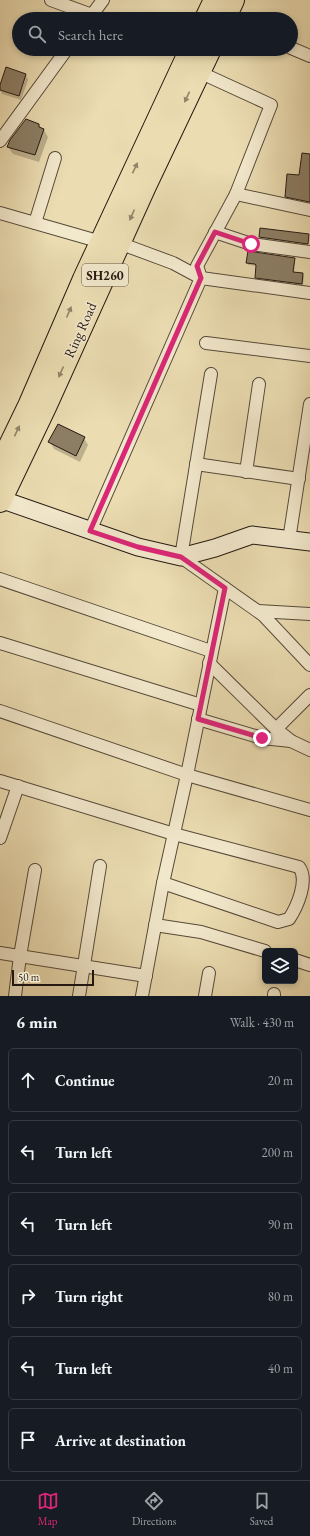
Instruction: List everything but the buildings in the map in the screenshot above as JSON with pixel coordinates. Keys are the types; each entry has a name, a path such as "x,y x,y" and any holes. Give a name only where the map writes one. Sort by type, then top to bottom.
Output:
{"highway":[{"path":"209,12 215,0"},
{"path":"227,12 233,0"},
{"name":"Ring Road","path":"0,500 45,407 110,242 188,56"},
{"name":"Ring Road","path":"0,466 110,242 207,56"}],"street":[{"path":"51,0 79,12"},
{"path":"95,12 103,0"},
{"path":"298,51 310,56"},
{"path":"0,141 62,56"},
{"path":"90,531 201,278 197,266 236,194 271,105 199,72"},
{"path":"35,223 55,158"},
{"path":"236,194 310,210"},
{"path":"0,213 110,242 173,263 201,278 310,293"},
{"path":"215,232 251,244 310,252"},
{"path":"206,343 310,356"},
{"path":"181,557 211,374"},
{"path":"246,472 259,384"},
{"path":"289,540 310,404"},
{"path":"196,464 298,479"},
{"path":"0,500 138,547 181,557 264,614 310,665"},
{"path":"181,557 252,535 310,542"},
{"path":"0,579 210,657 276,729 291,741 310,750"},
{"path":"142,996 162,883 187,775 225,588"},
{"path":"258,611 310,614"},
{"path":"0,643 201,705"},
{"path":"276,729 310,695"},
{"path":"0,711 187,775 310,810"},
{"path":"198,719 262,738 291,741"},
{"path":"0,781 174,834 299,867 303,872 304,877 294,912 289,919 278,922 162,883"},
{"path":"0,838 18,786"},
{"path":"79,996 100,866"},
{"path":"15,996 20,956 35,870"},
{"path":"155,925 201,932 262,950"},
{"path":"0,953 85,965 146,976"},
{"path":"298,961 310,964"},
{"path":"205,996 210,973"}],"route":[{"path":"251,244 215,232 197,266 201,278 90,531 138,547 181,557 225,588 198,719 262,738"}]}
